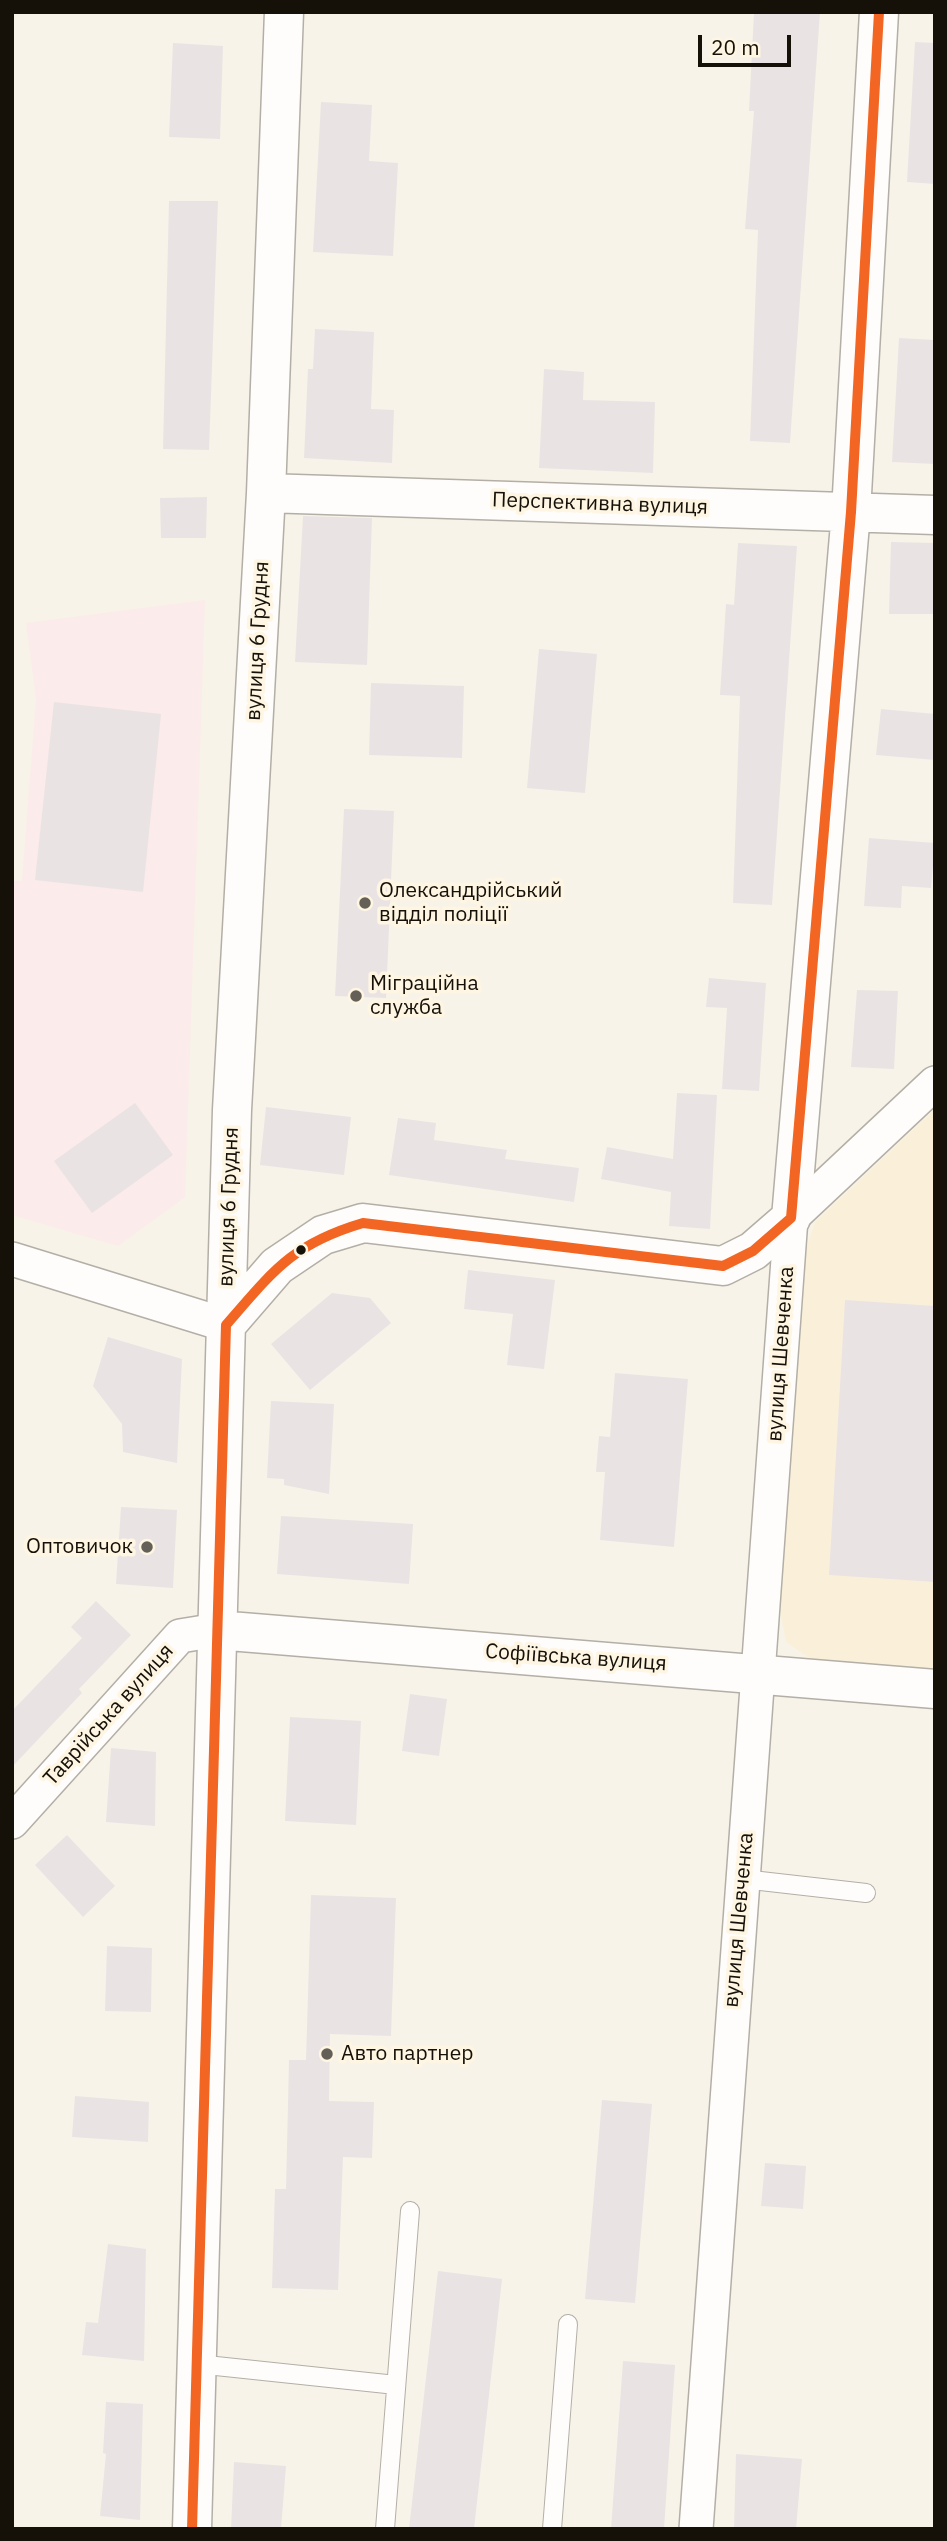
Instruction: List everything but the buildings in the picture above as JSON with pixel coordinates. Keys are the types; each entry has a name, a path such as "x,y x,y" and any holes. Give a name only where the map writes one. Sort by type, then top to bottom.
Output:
{"street":[{"name":"вулиця 6 Грудня","path":"192,2529 232,1110 266,493 284,12"},
{"name":"вулиця Шевченка","path":"696,2529 742,1974 743,1879 791,1218 851,512 879,12"},
{"name":"Перспективна вулиця","path":"266,493 935,515"},
{"path":"12,1259 226,1325 277,1266 323,1235 363,1223 723,1266 753,1251 935,1083"},
{"name":"Софіївська вулиця","path":"217,1630 935,1689"},
{"name":"Таврійська вулиця","path":"12,1822 180,1636 217,1630"}],"lane":[{"path":"743,1879 866,1893"},
{"path":"385,2529 410,2211"},
{"path":"552,2529 568,2324"},
{"path":"197,2364 396,2385"}],"shaded area":[{"path":"205,600 185,1197 118,1246 12,1215 12,881 22,881 36,699 26,623"},
{"path":"935,1109 935,1674 816,1663 786,1642 780,1611 802,1262 815,1222"}],"transit line":[{"path":"192,2529 226,1325 257,1289 301,1250 318,1240 363,1223 723,1266 753,1251 791,1218 851,512 879,12"}],"place":[{"name":"Олександрійський відділ поліції","path":"365,903"},
{"name":"Міграційна служба","path":"356,996"},
{"name":"Оптовичок","path":"147,1547"},
{"name":"Авто партнер","path":"327,2054"}]}
